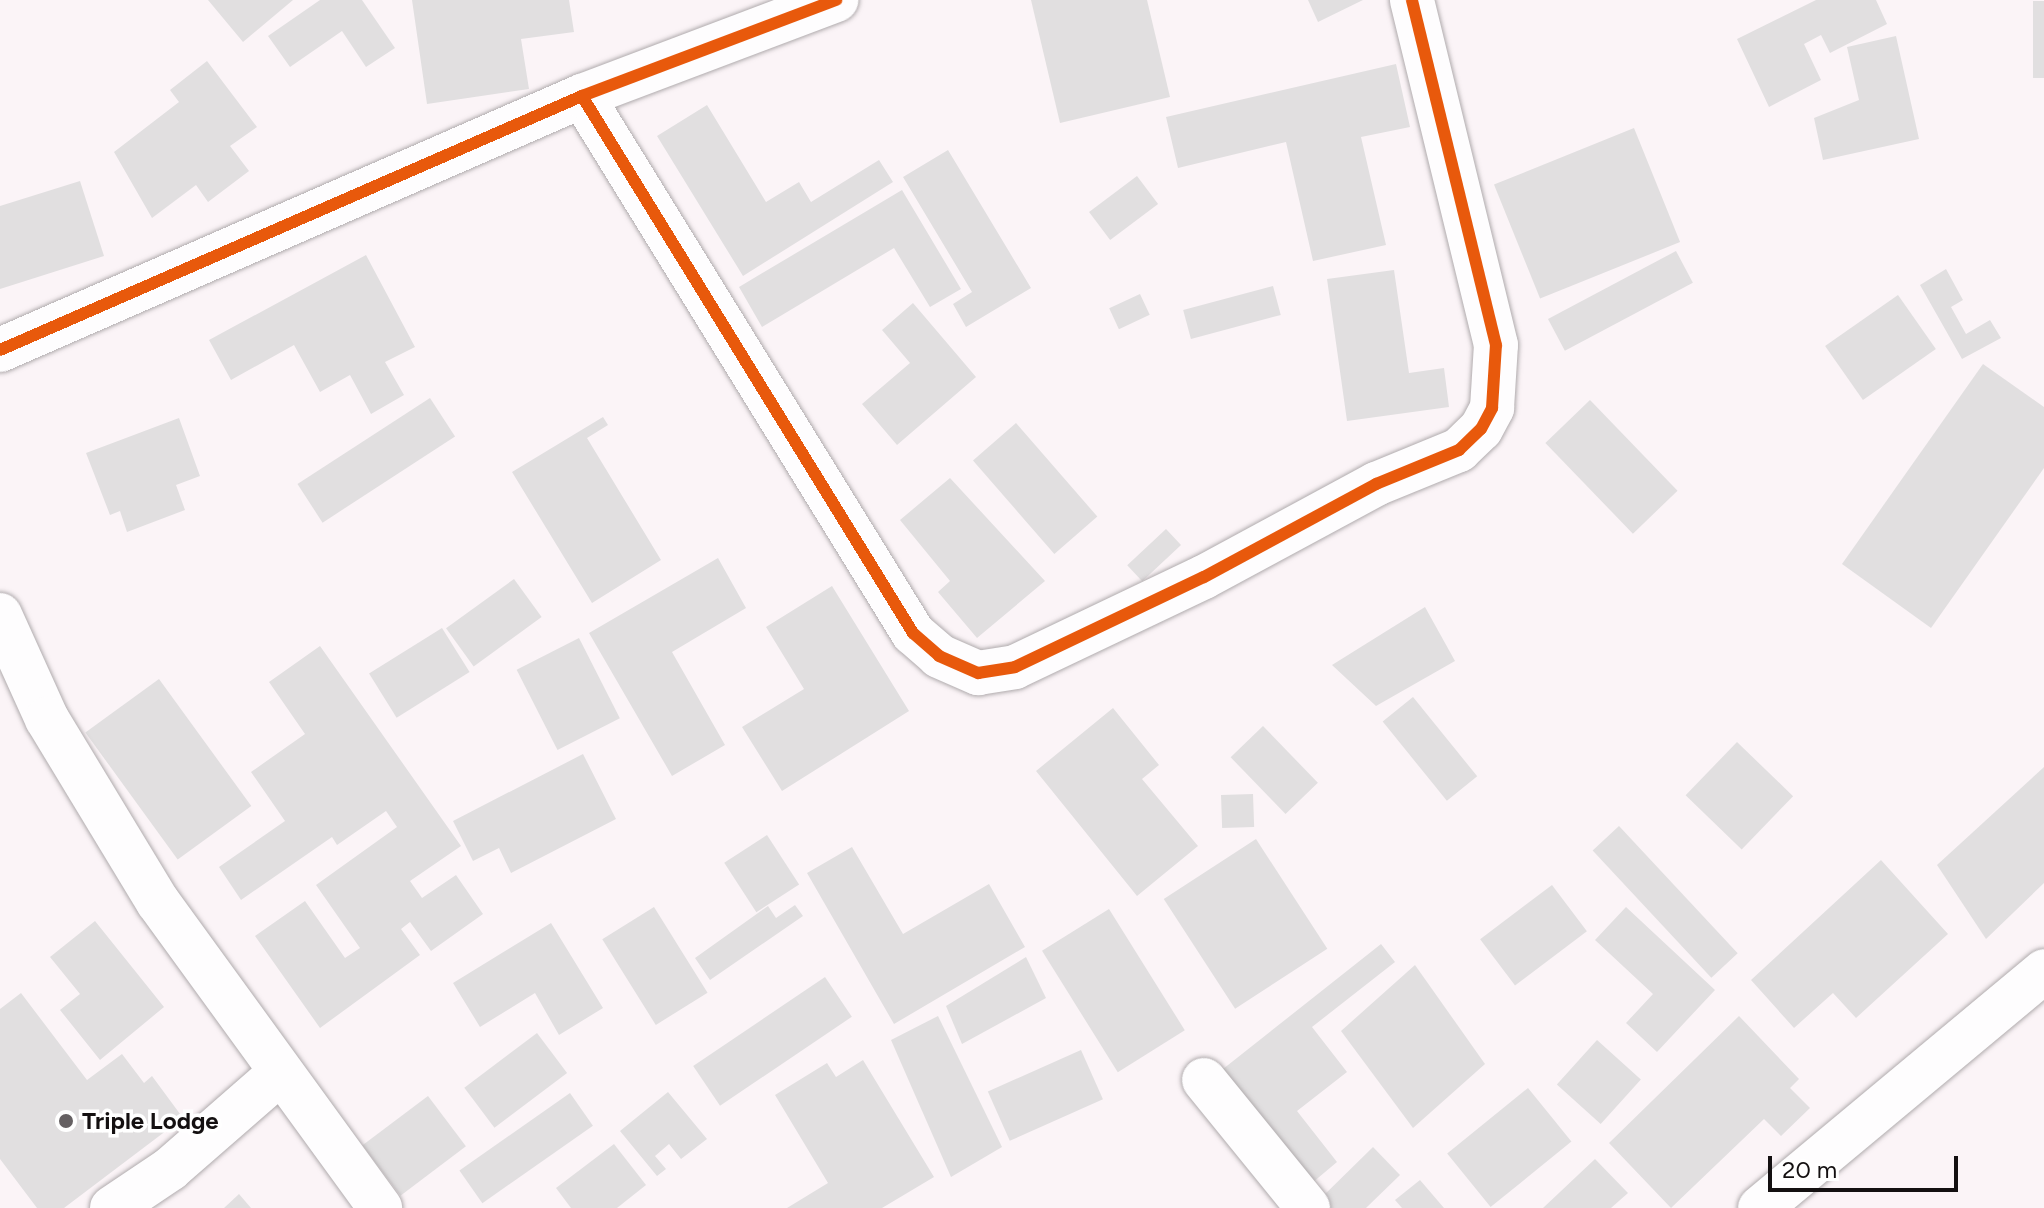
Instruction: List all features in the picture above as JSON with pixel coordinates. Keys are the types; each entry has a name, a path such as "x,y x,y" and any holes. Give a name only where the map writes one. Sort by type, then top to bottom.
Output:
{"street":[{"path":"0,350 582,96 836,0"},
{"path":"582,96 913,633 939,656 978,673 1015,667 1204,577 1376,484 1459,450 1481,429 1492,408 1496,345 1412,0"},
{"path":"0,615 47,719 158,902 380,1208"},
{"path":"1760,1208 2044,971"},
{"path":"112,1208 170,1169 281,1072"},
{"path":"1204,1080 1308,1208"}],"building":[{"path":"208,0 293,0 243,42"},
{"path":"320,0 362,0 395,48 366,67 342,31 290,67 268,36"},
{"path":"412,0 569,0 574,32 521,39 529,89 427,104"},
{"path":"1031,0 1147,0 1170,97 1060,123"},
{"path":"1308,0 1363,0 1318,22"},
{"path":"1816,0 1876,0 1887,24 1830,53 1821,35 1804,44 1821,80 1769,107 1737,39"},
{"path":"2033,1 2044,1 2044,78 2033,78"},
{"path":"1896,36 1919,139 1823,160 1814,118 1859,100 1847,47"},
{"path":"207,61 257,127 230,146 249,171 208,202 196,185 152,218 114,152 179,102 170,90"},
{"path":"1396,64 1410,127 1361,137 1386,245 1313,261 1286,142 1178,168 1166,117"},
{"path":"707,105 766,202 799,182 811,202 879,160 893,182 743,276 657,136"},
{"path":"1634,128 1680,242 1540,299 1494,185"},
{"path":"948,150 1031,288 966,327 953,304 972,292 903,177"},
{"path":"1137,176 1158,204 1110,240 1089,212"},
{"path":"80,181 104,256 0,289 0,206"},
{"path":"902,190 961,289 930,307 894,248 762,327 739,287"},
{"path":"1676,251 1693,283 1565,351 1548,319"},
{"path":"366,255 415,347 385,362 404,395 371,414 350,375 320,392 294,345 231,380 209,340"},
{"path":"1946,269 1963,300 1951,307 1966,334 1990,320 2001,338 1962,359 1920,285"},
{"path":"1394,270 1409,373 1444,368 1449,407 1347,421 1327,279"},
{"path":"1273,286 1281,315 1191,339 1183,310"},
{"path":"1140,294 1150,315 1119,329 1109,308"},
{"path":"1898,295 1936,349 1863,400 1825,346"},
{"path":"913,303 976,377 897,445 862,404 910,363 882,330"},
{"path":"1983,364 2044,407 2044,468 1931,628 1842,564"},
{"path":"430,398 455,437 323,523 297,484"},
{"path":"1590,400 1678,491 1633,534 1545,443"},
{"path":"603,417 608,425 587,438 661,560 592,603 512,472"},
{"path":"179,418 200,476 176,485 185,510 127,532 120,511 110,515 86,453"},
{"path":"1016,423 1097,517 1054,554 973,460"},
{"path":"950,478 1045,581 977,638 938,592 950,581 900,520"},
{"path":"1166,529 1181,545 1142,581 1127,565"},
{"path":"718,558 746,608 672,652 725,745 672,776 589,633"},
{"path":"514,579 542,617 474,666 446,628"},
{"path":"832,586 909,711 782,791 742,727 804,689 766,627"},
{"path":"1425,607 1455,661 1376,706 1332,665"},
{"path":"442,628 470,672 397,718 369,674"},
{"path":"579,638 620,718 557,750 517,670"},
{"path":"320,646 461,846 410,881 422,898 456,875 483,914 431,951 410,922 401,929 420,955 320,1028 255,936 305,901 345,958 360,948 316,885 397,827 386,811 337,845 332,837 241,900 219,867 285,821 251,772 305,734 269,682"},
{"path":"159,679 251,806 178,860 85,732"},
{"path":"1413,697 1477,776 1447,801 1383,722"},
{"path":"1113,708 1159,765 1142,779 1198,846 1137,896 1036,771"},
{"path":"1263,726 1318,783 1286,814 1231,757"},
{"path":"1737,742 1793,796 1742,849 1686,795"},
{"path":"583,754 616,819 511,873 499,848 473,861 453,821"},
{"path":"2044,767 2044,883 1986,939 1937,865"},
{"path":"1253,794 1254,827 1222,828 1221,795"},
{"path":"1619,826 1738,953 1711,978 1593,851"},
{"path":"767,835 799,884 756,912 724,863"},
{"path":"1256,839 1327,949 1235,1009 1164,899"},
{"path":"852,847 903,934 989,884 1025,947 894,1024 807,873"},
{"path":"1881,860 1948,934 1856,1018 1833,993 1794,1028 1751,980"},
{"path":"1552,885 1587,931 1515,985 1480,939"},
{"path":"795,905 803,916 710,980 695,958 768,906 776,918"},
{"path":"654,907 708,993 656,1025 602,939"},
{"path":"1626,907 1715,990 1657,1052 1626,1023 1653,994 1595,940"},
{"path":"1109,909 1185,1030 1118,1072 1042,951"},
{"path":"95,921 164,1007 100,1060 60,1010 80,994 50,957"},
{"path":"551,923 603,1008 559,1035 535,993 480,1027 453,983"},
{"path":"1381,944 1395,962 1312,1027 1347,1072 1297,1111 1337,1162 1312,1183 1223,1069"},
{"path":"1026,957 1046,998 962,1044 946,1006"},
{"path":"1415,965 1485,1064 1413,1128 1341,1031"},
{"path":"825,977 852,1017 720,1106 693,1066"},
{"path":"21,993 87,1080 122,1054 144,1083 152,1076 183,1118 64,1208 37,1208 0,1159 0,1009"},
{"path":"938,1016 1002,1147 951,1177 891,1040"},
{"path":"1739,1016 1799,1079 1790,1088 1810,1108 1781,1136 1764,1119 1671,1208 1609,1143"},
{"path":"537,1033 567,1073 494,1128 464,1088"},
{"path":"1597,1040 1641,1079 1601,1124 1557,1085"},
{"path":"1081,1050 1103,1099 1010,1141 988,1091"},
{"path":"863,1060 934,1177 882,1208 787,1208 828,1183 775,1095 827,1063 836,1077"},
{"path":"1528,1088 1571,1142 1491,1207 1447,1153"},
{"path":"668,1092 707,1139 681,1159 669,1144 655,1156 666,1169 657,1176 620,1131"},
{"path":"570,1093 593,1126 482,1203 459,1170"},
{"path":"428,1096 466,1146 400,1196 363,1145"},
{"path":"614,1144 646,1185 617,1208 571,1208 556,1188"},
{"path":"1373,1147 1400,1175 1366,1208 1324,1208 1318,1201"},
{"path":"1595,1159 1628,1193 1611,1208 1543,1208"},
{"path":"1420,1180 1444,1208 1402,1208 1395,1200"},
{"path":"239,1194 251,1208 224,1208"}],"cycle path":[{"path":"0,350 582,96 836,0"},
{"path":"582,96 913,633 939,656 978,673 1015,667 1204,577 1376,484 1459,450 1481,429 1492,408 1496,345 1412,0"}],"place":[{"name":"Triple Lodge","path":"66,1121"}]}
